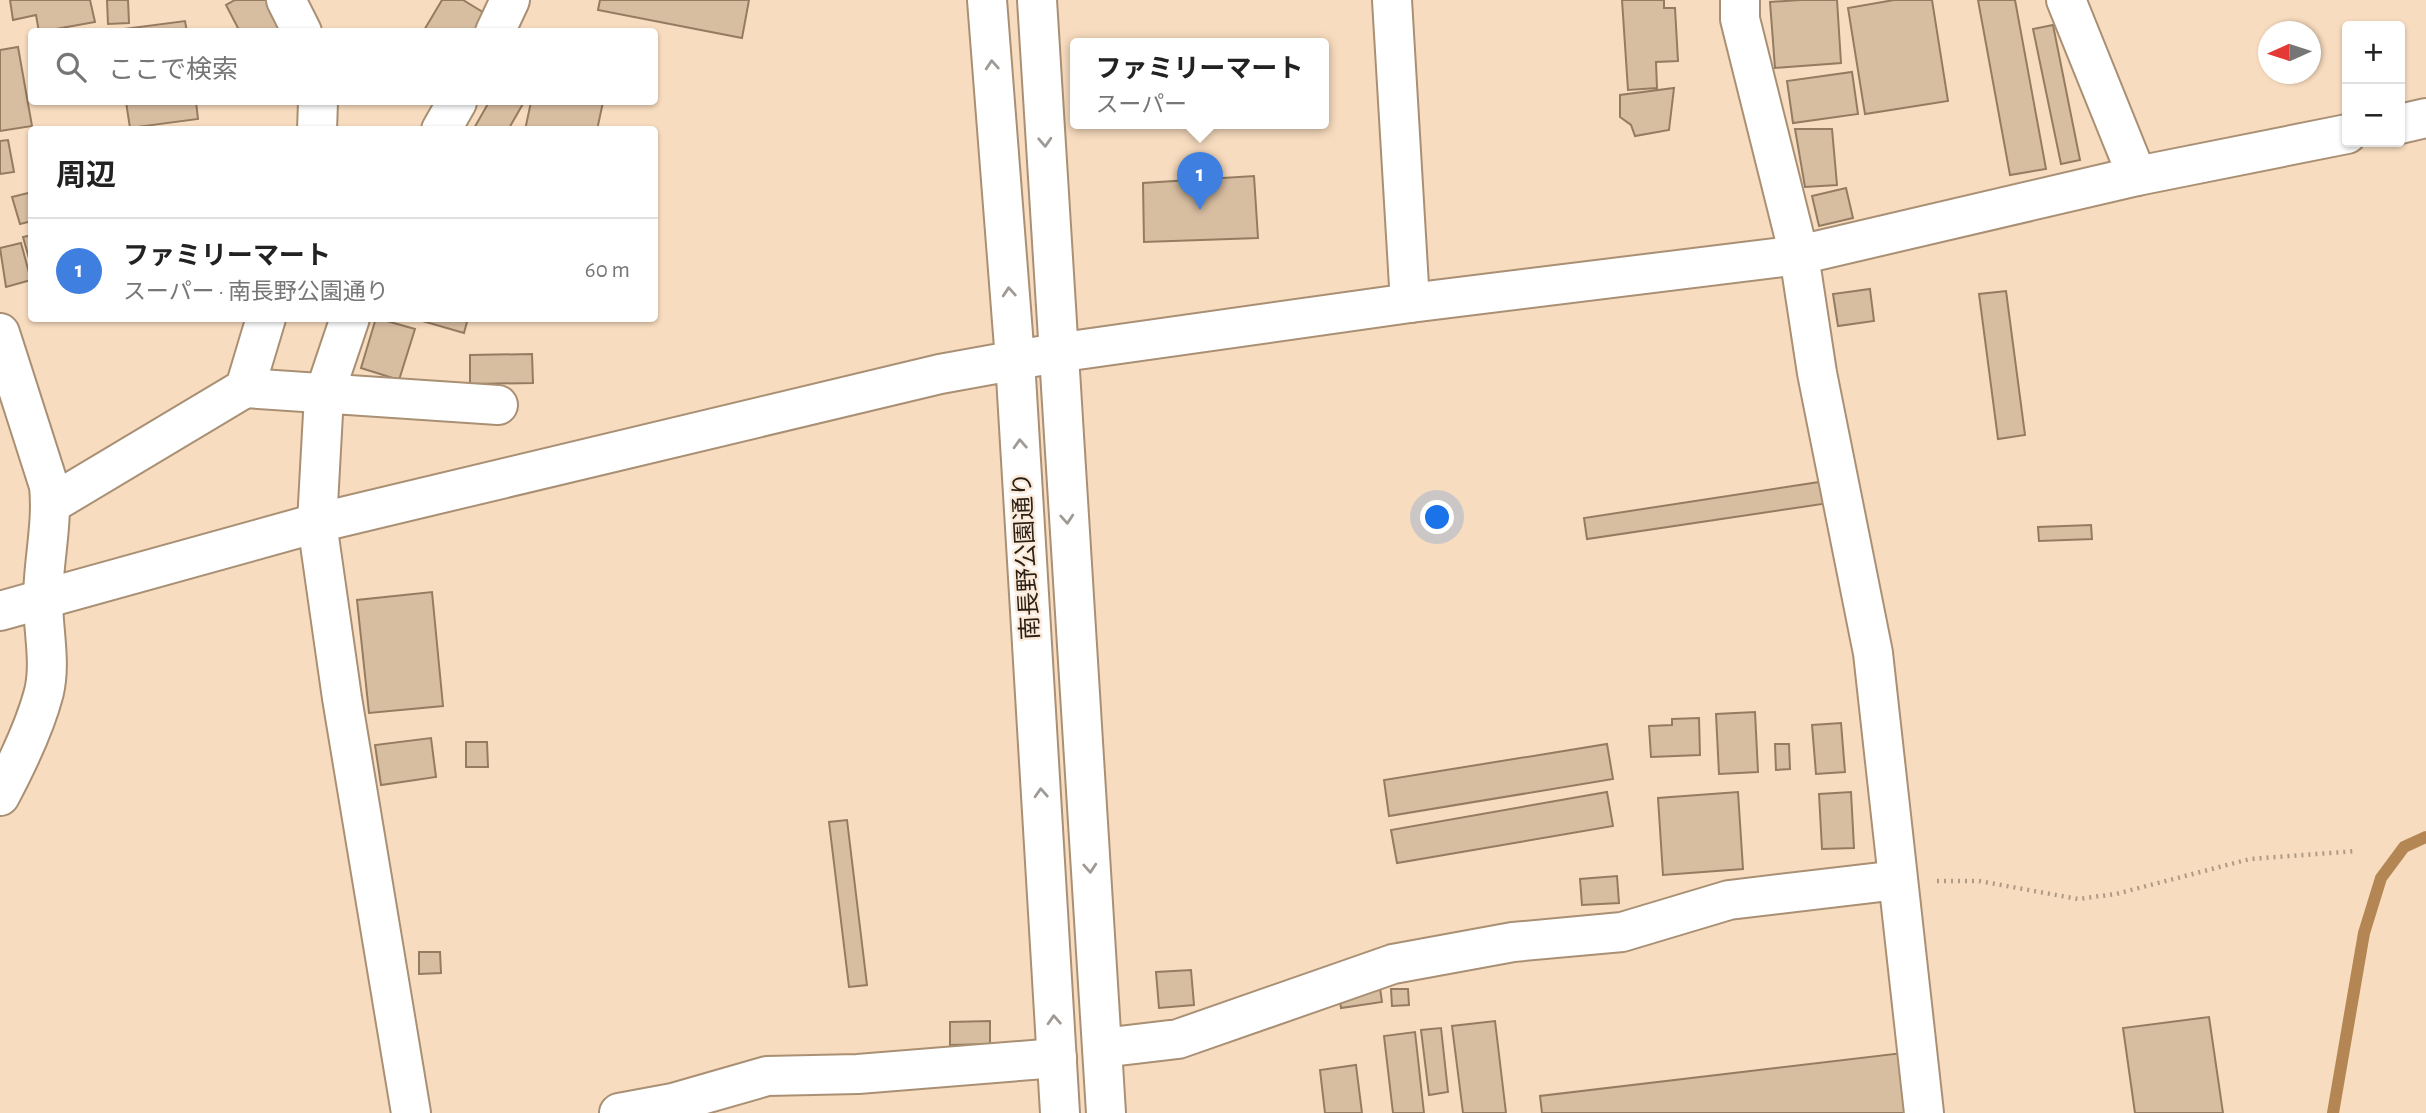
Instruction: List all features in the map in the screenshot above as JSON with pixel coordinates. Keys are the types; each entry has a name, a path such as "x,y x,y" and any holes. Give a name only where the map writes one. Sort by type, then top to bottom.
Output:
{"street":[{"path":"286,0 300,28"},
{"path":"497,28 510,0"},
{"name":"南長野公園通り","path":"987,0 1015,360 1060,1113"},
{"name":"南長野公園通り","path":"1037,0 1056,353 1106,1113"},
{"path":"1392,0 1410,303"},
{"path":"1740,0 1740,19 1799,255 1817,373 1873,653 1924,1113"},
{"path":"2066,0 2137,176"},
{"path":"317,126 318,105"},
{"path":"443,126 455,105"},
{"path":"2405,123 2426,118"},
{"path":"0,611 317,523 940,374 1056,353 1410,303 1799,255 2137,176 2342,135"},
{"path":"245,388 265,322"},
{"path":"349,322 324,395 317,523 340,685 411,1113"},
{"path":"0,332 49,486 51,504 43,600 47,644 44,690 16,765 0,796"},
{"path":"51,504 245,388 498,405"},
{"path":"1102,1048 1178,1039 1394,964 1513,942 1622,932 1729,900 1898,880"},
{"path":"619,1113 673,1103 767,1076 858,1074 1057,1058"}],"path":[{"path":"1898,880 1979,881 2078,899 2116,894 2250,859 2357,851"}],"building":[{"path":"10,0 90,0 95,22 61,28 38,28 36,15 13,20"},
{"path":"107,0 128,0 129,23 108,24"},
{"path":"235,0 268,0 282,28 238,28 226,5"},
{"path":"442,0 463,0 486,14 478,28 425,28"},
{"path":"600,0 749,0 742,38 598,10"},
{"path":"1622,0 1664,0 1664,8 1675,8 1678,61 1656,62 1657,88 1628,90"},
{"path":"1837,0 1841,63 1775,68 1770,2"},
{"path":"1894,0 1932,0 1948,101 1865,114 1848,8"},
{"path":"1978,0 2015,0 2046,169 2010,175"},
{"path":"185,21 186,28 131,28"},
{"path":"2053,25 2080,160 2061,164 2033,29"},
{"path":"18,47 32,126 0,131 0,50"},
{"path":"1852,72 1858,114 1793,123 1787,81"},
{"path":"1674,88 1669,130 1635,136 1631,125 1620,117 1620,95"},
{"path":"126,105 196,105 198,119 130,126"},
{"path":"487,105 522,105 510,126 475,126"},
{"path":"530,105 602,105 598,126 526,126"},
{"path":"1795,129 1832,129 1837,185 1805,187"},
{"path":"8,140 14,172 0,174 0,141"},
{"path":"1254,176 1258,238 1144,242 1143,183"},
{"path":"1846,188 1853,218 1819,226 1812,196"},
{"path":"28,193 28,222 20,224 12,197"},
{"path":"28,236 28,255 23,237"},
{"path":"21,243 28,269 28,281 6,287 0,248"},
{"path":"1870,289 1874,321 1838,326 1833,294"},
{"path":"2006,291 2025,435 1998,439 1979,294"},
{"path":"375,322 390,322 415,329 399,380 361,368"},
{"path":"426,322 467,322 464,333"},
{"path":"532,354 533,383 470,384 470,355"},
{"path":"1826,481 1829,503 1587,539 1584,518"},
{"path":"2091,525 2092,539 2039,541 2038,527"},
{"path":"432,592 443,706 369,713 357,600"},
{"path":"1755,712 1758,772 1719,774 1716,714"},
{"path":"1699,718 1700,755 1651,757 1649,726 1672,725 1672,719"},
{"path":"1841,723 1845,772 1816,774 1812,725"},
{"path":"431,738 436,777 381,785 375,745"},
{"path":"466,742 487,742 488,767 466,767"},
{"path":"1607,744 1613,779 1389,816 1384,780"},
{"path":"1775,744 1789,744 1790,769 1776,770"},
{"path":"1607,792 1613,826 1397,863 1391,830"},
{"path":"1738,792 1743,869 1663,875 1658,798"},
{"path":"1851,792 1854,848 1822,849 1819,794"},
{"path":"847,820 867,985 849,987 829,822"},
{"path":"1617,876 1619,903 1582,905 1580,879"},
{"path":"419,952 440,952 441,973 419,974"},
{"path":"1191,970 1194,1005 1159,1008 1156,972"},
{"path":"1379,981 1382,1002 1341,1008 1338,987"},
{"path":"1391,989 1408,989 1409,1005 1392,1006"},
{"path":"2209,1017 2223,1113 2135,1113 2123,1028"},
{"path":"990,1021 990,1044 950,1045 950,1022"},
{"path":"1495,1021 1506,1113 1463,1113 1452,1026"},
{"path":"1441,1028 1448,1092 1429,1095 1421,1030"},
{"path":"1415,1032 1424,1113 1393,1113 1384,1036"},
{"path":"1911,1052 1918,1113 1542,1113 1540,1096"},
{"path":"1356,1065 1362,1113 1325,1113 1320,1070"}],"waterway":[{"path":"2333,1113 2364,933 2381,878 2404,847 2426,837"}],"place":[{"name":"ファミリーマート","path":"1200,210"}]}
